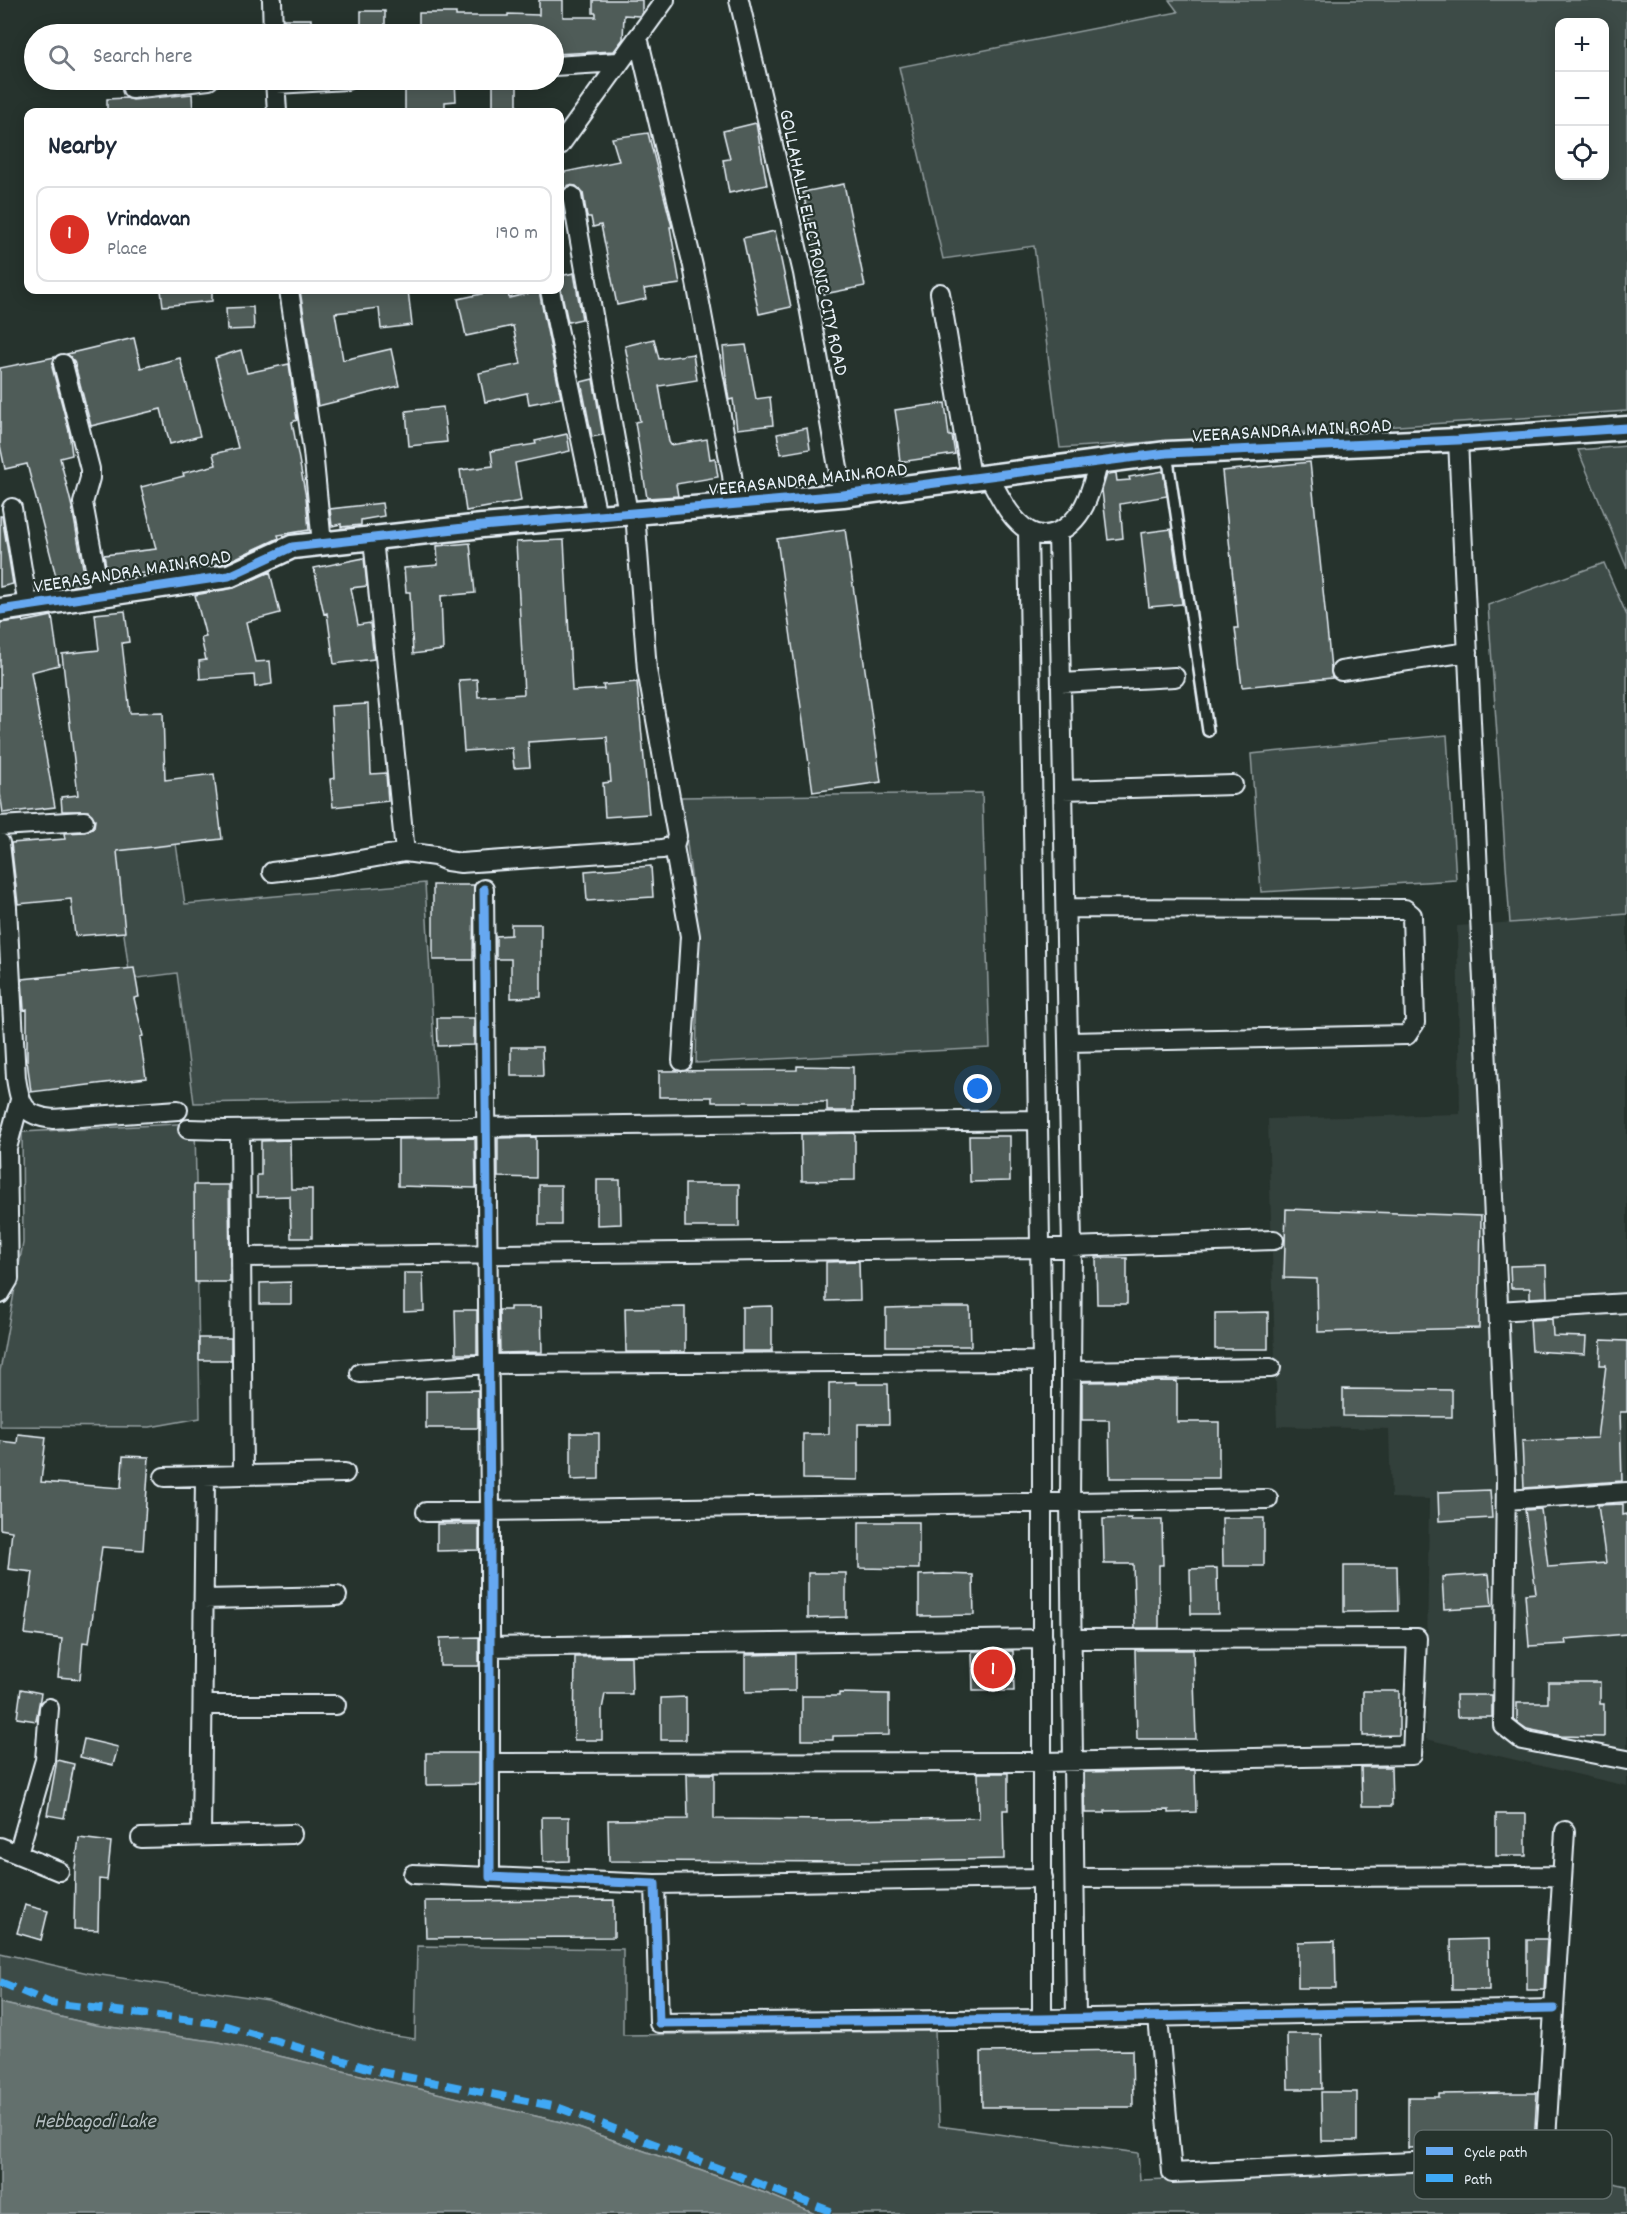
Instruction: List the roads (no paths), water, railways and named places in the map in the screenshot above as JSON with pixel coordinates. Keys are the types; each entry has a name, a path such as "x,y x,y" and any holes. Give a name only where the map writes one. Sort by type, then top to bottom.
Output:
{"street":[{"path":"272,0 273,24"},
{"path":"564,139 665,0"},
{"name":"GOLLAHALLI ELECTRONIC CITY ROAD","path":"738,0 803,273 843,495"},
{"path":"638,37 693,266 732,475 735,504"},
{"path":"564,65 618,62"},
{"path":"276,90 277,108"},
{"path":"572,196 632,513 647,670 677,836 674,846 690,936 682,1061"},
{"path":"940,293 979,476 1019,523 1038,535 1058,532 1066,528 1080,514 1092,489 1099,460"},
{"path":"290,294 313,451 322,544"},
{"path":"551,294 597,516"},
{"path":"63,363 90,469 90,478 83,503 100,595"},
{"name":"VEERASANDRA MAIN ROAD","path":"0,610 229,576 292,548 482,526 843,495 1167,453 1458,440 1627,428"},
{"path":"1458,440 1506,1500 1503,1725 1522,1740 1627,1760"},
{"path":"12,508 28,606"},
{"path":"1029,531 1044,1502 1042,2019"},
{"path":"1058,532 1072,1247 1070,1502 1076,2018"},
{"path":"373,539 405,852"},
{"path":"1341,671 1468,652"},
{"path":"1031,664 1060,664"},
{"path":"1061,683 1175,677"},
{"path":"1063,790 1233,785"},
{"path":"0,826 84,821"},
{"path":"0,843 7,907 16,1078 20,1100 8,1148 9,1279 0,1294"},
{"path":"272,872 331,865 405,852 435,856 460,863 662,849 674,846"},
{"path":"484,889 490,1511 490,1877"},
{"path":"1066,908 1405,909 1412,915 1414,1011 1414,1023 1407,1035 1068,1042"},
{"path":"20,1100 28,1111 40,1118 53,1119 178,1110"},
{"path":"188,1129 1038,1120"},
{"path":"240,1130 243,1475"},
{"path":"242,1257 1041,1248 1274,1240"},
{"path":"1498,1311 1627,1303"},
{"path":"360,1373 489,1364 1042,1360"},
{"path":"1071,1371 1271,1368"},
{"path":"164,1477 345,1473"},
{"path":"201,1836 206,1476"},
{"path":"1506,1500 1627,1492"},
{"path":"426,1512 1268,1498"},
{"path":"204,1599 337,1596"},
{"path":"491,1763 1073,1762 1412,1755 1417,1638 1072,1639"},
{"path":"490,1647 1043,1639"},
{"path":"203,1705 336,1705"},
{"path":"18,1854 45,1760 49,1708"},
{"path":"1547,2130 1565,1831"},
{"path":"141,1838 292,1834"},
{"path":"0,1847 59,1871"},
{"path":"413,1874 655,1884 1043,1878"},
{"path":"1075,1878 1562,1876"},
{"path":"655,1884 659,2023 1042,2019 1554,2009"},
{"path":"1158,2017 1172,2173 1414,2162"}],"lane":[{"path":"1167,453 1208,731"}],"water":[{"name":"Hebbagodi Lake","path":"0,2003 95,2025 219,2042 561,2122 765,2193 815,2214 0,2214"}],"place":[{"name":"Vrindavan","path":"993,1669"}]}
